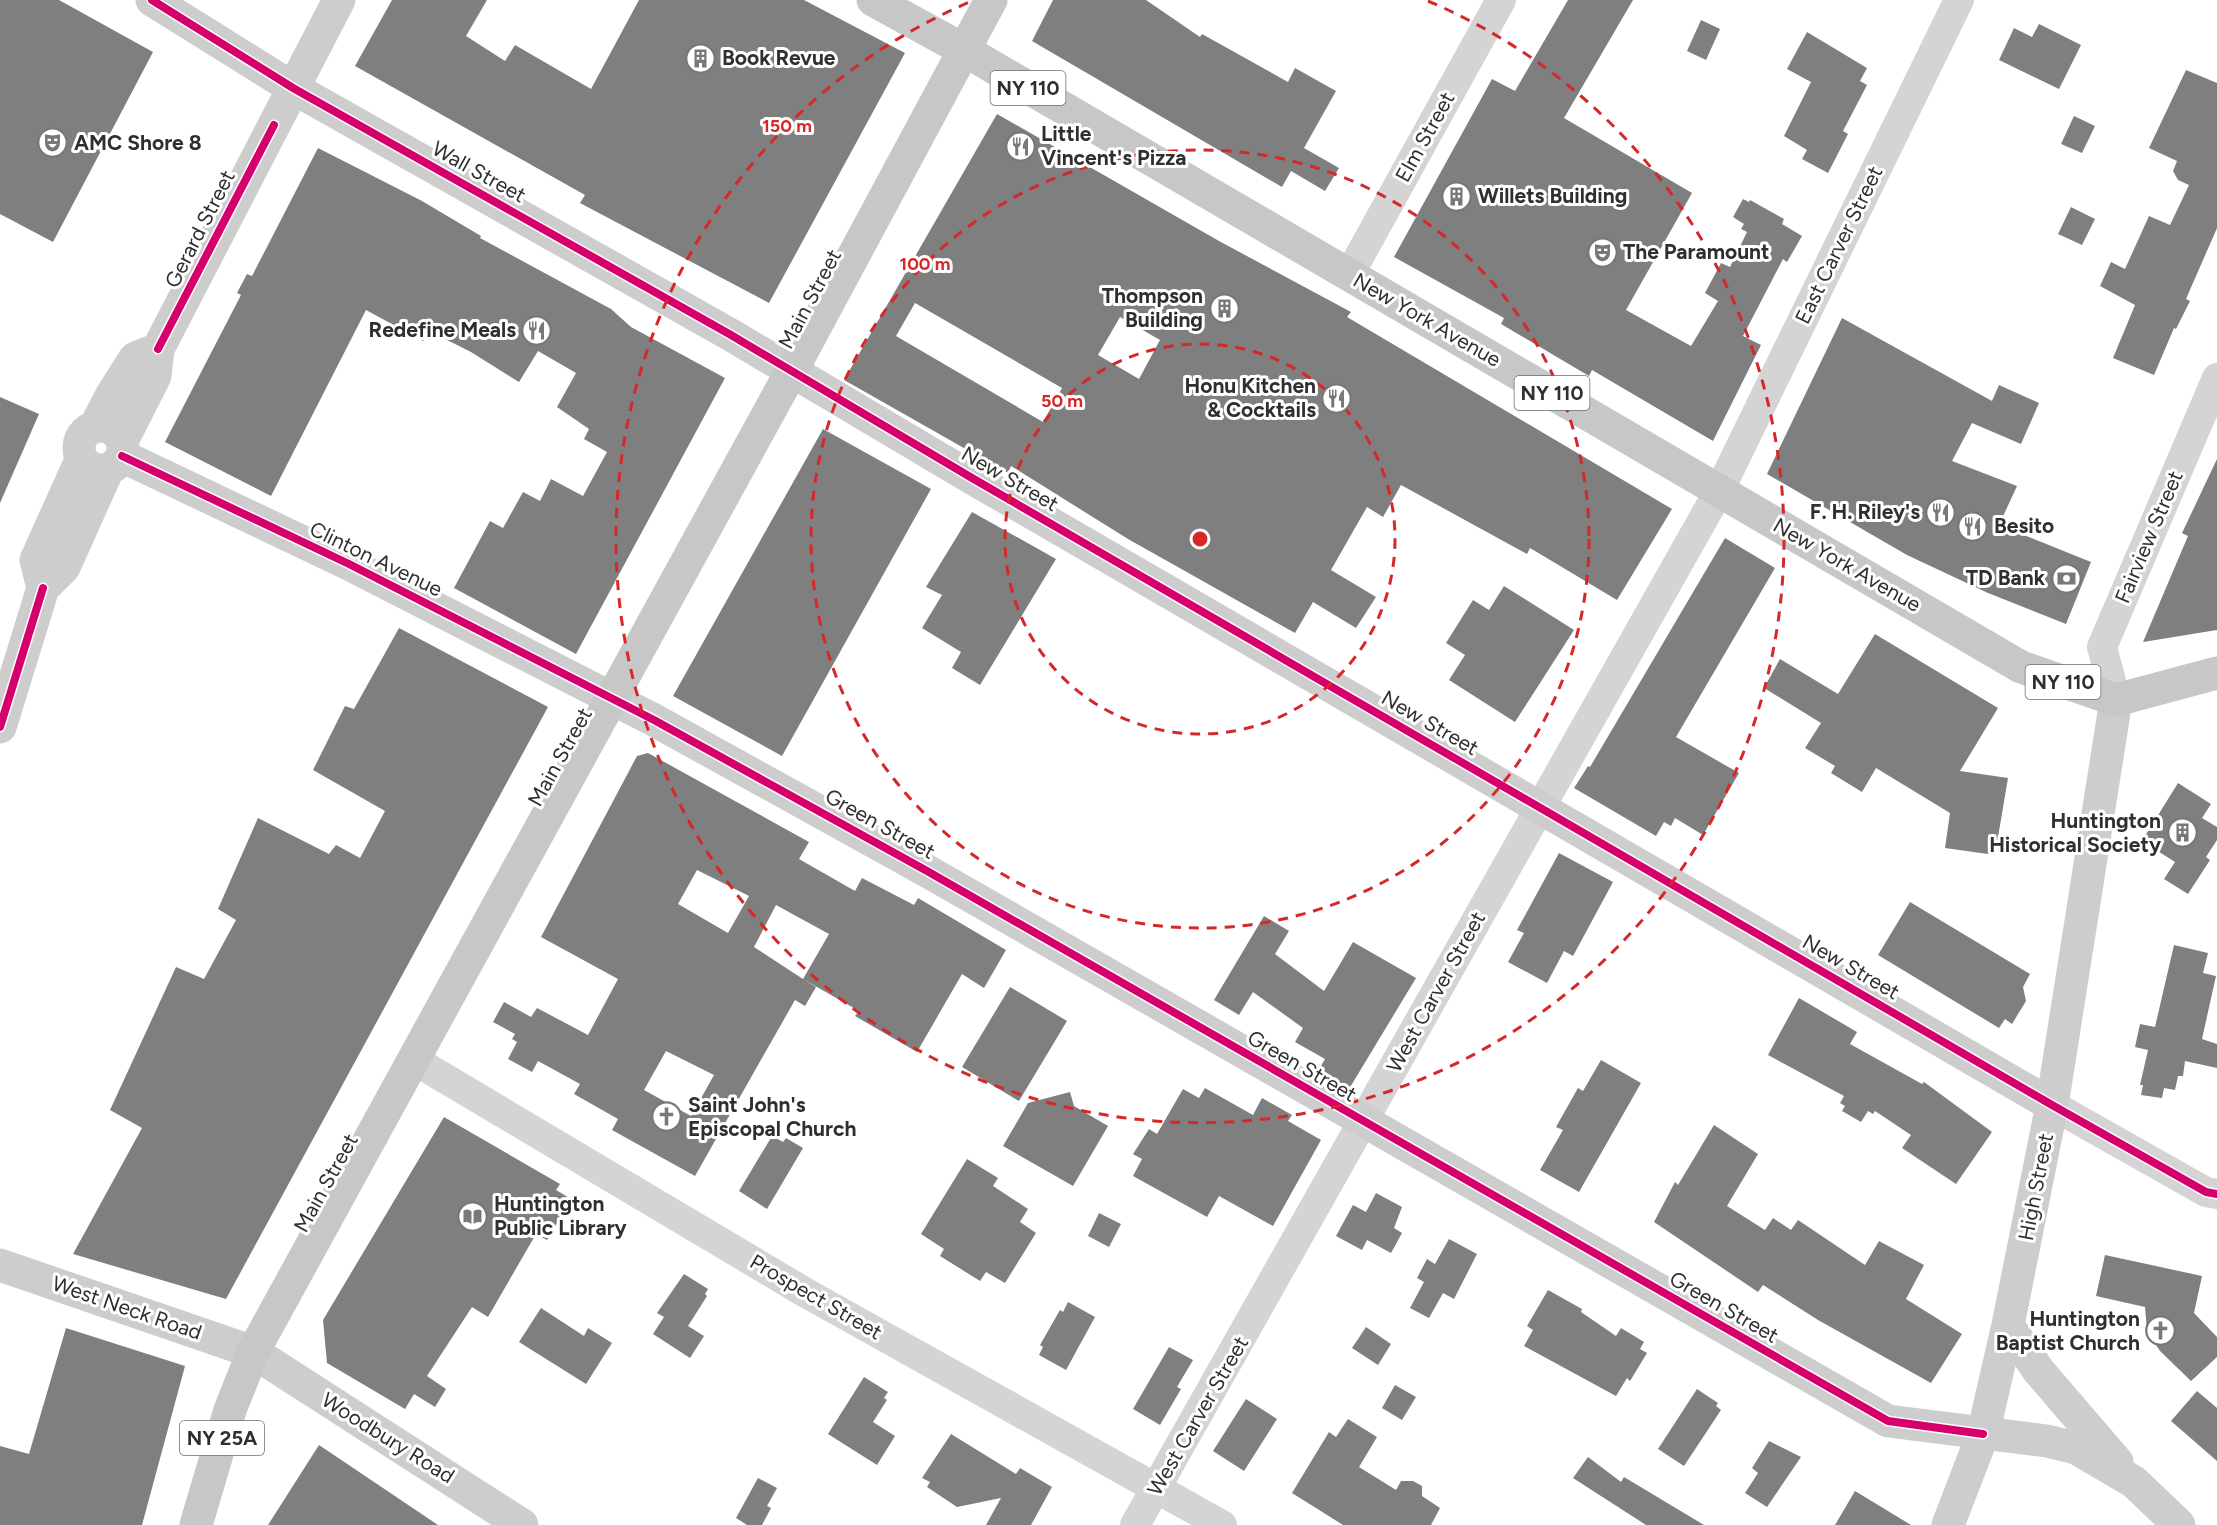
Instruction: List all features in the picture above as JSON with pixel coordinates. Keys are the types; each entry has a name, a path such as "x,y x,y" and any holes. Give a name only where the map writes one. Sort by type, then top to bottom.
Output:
{"main road":[{"name":"New York Avenue","path":"873,0 964,50 2021,667 2116,700"},
{"name":"Main Street","path":"196,1525 230,1410 253,1352 791,372 991,0"},
{"name":"NY 110","path":"2116,700 2217,674"}],"street":[{"name":"Wall Street","path":"152,0 293,88 731,335 791,372"},
{"name":"Gerard Street","path":"0,727 43,588 64,567 106,451 155,376 158,350 339,0"},
{"name":"Elm Street","path":"1349,275 1502,0"},
{"name":"East Carver Street","path":"1719,490 1959,0"},
{"name":"New Street","path":"791,372 2052,1105"},
{"name":"Fairview Street","path":"2116,700 2102,647 2217,378"},
{"name":"Clinton Avenue","path":"106,451 349,564 613,697"},
{"name":"West Carver Street","path":"1135,1525 1364,1123 1538,806 1719,490"},
{"name":"Green Street","path":"613,697 927,871 1888,1421 2047,1441 2076,1448 2134,1482"},
{"name":"High Street","path":"1948,1525 1983,1434 2008,1325 2052,1105 2116,700"},
{"name":"Prospect Street","path":"414,1060 806,1293 1222,1525"},
{"path":"2052,1105 2206,1192 2217,1194"},
{"name":"West Neck Road","path":"0,1265 253,1352"},
{"path":"2008,1325 2038,1370 2134,1482 2179,1525"},
{"name":"Woodbury Road","path":"253,1352 522,1525"}],"building":[{"name":"AMC Shore 8","path":"0,0 59,0 153,52 53,242 0,214"},
{"path":"392,0 487,0 466,36 505,61 515,45 591,89 639,0 804,0 905,53 769,303 580,203 585,195 355,66"},
{"path":"1053,0 1146,0 1200,37 1202,34 1288,82 1295,68 1336,91 1304,148 1339,168 1325,191 1291,171 1282,187 1032,41"},
{"path":"1568,0 1633,0 1564,118 1692,193 1626,310 1691,346 1718,301 1705,293 1721,263 1730,267 1747,232 1741,229 1744,224 1733,217 1743,199 1749,202 1750,200 1784,219 1782,224 1802,236 1787,262 1783,259 1743,336 1761,345 1713,441 1592,370 1589,376 1501,324 1504,318 1394,257 1492,79 1515,91"},
{"path":"1701,20 1720,29 1706,60 1687,51"},
{"path":"2039,24 2081,45 2059,89 1999,60 2014,28 2032,37"},
{"path":"1807,32 1867,68 1860,81 1867,85 1843,131 1848,134 1828,173 1802,159 1807,150 1784,136 1811,82 1787,69"},
{"path":"2186,70 2217,83 2217,228 2186,299 2190,301 2176,329 2174,328 2154,375 2113,358 2135,305 2100,286 2111,262 2125,269 2149,216 2170,225 2189,185 2178,180 2173,171 2177,161 2149,148"},
{"path":"997,114 1219,241 1351,312 1347,317 1672,509 1617,600 1530,548 1527,554 1401,485 1383,517 1367,507 1331,570 1376,597 1356,628 1313,602 1295,633 1128,539 1011,466 1008,473 844,380","holes":["915,303 1062,388 1043,422 896,336","1120,317 1160,340 1139,379 1098,355"]},
{"path":"2074,116 2095,126 2082,153 2061,144"},
{"path":"318,148 422,201 481,236 480,238 611,309 631,327 725,378 576,654 454,588 490,521 503,528 523,492 540,501 551,479 583,496 607,452 584,439 589,429 557,407 576,373 538,351 519,382 471,352 429,331 423,341 366,310 271,496 165,442 241,295 237,293 247,274 252,276"},
{"path":"2071,207 2095,219 2082,245 2058,234"},
{"path":"1842,318 1992,401 1999,385 2039,403 2021,444 1972,423 1952,461 2017,486 1999,525 2091,562 2066,624 1988,593 1907,555 1767,474"},
{"path":"0,397 39,414 0,503"},
{"path":"823,429 931,489 782,756 673,696"},
{"path":"2217,459 2217,630 2143,642 2188,536 2182,533"},
{"path":"972,512 1056,559 980,685 952,668 961,652 922,628 942,595 926,587"},
{"path":"1725,538 1775,568 1676,737 1739,773 1703,835 1675,818 1671,826 1664,822 1656,836 1574,788 1588,766 1590,767"},
{"path":"1504,586 1574,630 1515,722 1449,680 1465,655 1446,643 1473,600 1489,610"},
{"path":"399,628 548,707 226,1299 73,1254 142,1128 110,1110 176,967 204,979 236,920 218,909 258,818 329,854 336,845 360,858 385,811 313,770 345,706 354,709"},
{"path":"1875,634 1998,708 1960,771 2008,778 1995,855 1945,848 1950,813 1876,768 1862,792 1831,773 1835,766 1805,748 1821,723 1764,688 1780,659 1838,694"},
{"path":"648,753 809,842 799,859 855,891 862,878 914,905 918,898 1006,950 984,988 962,974 917,1052 855,1016 859,1011 803,979 816,987 805,1006 795,1000 695,1176 612,1130 618,1119 574,1094 580,1084 538,1061 532,1072 508,1059 517,1042 512,1039 515,1034 493,1022 504,1002 531,1017 537,1008 588,1035 618,979 541,937 637,756","holes":["697,870 749,896 728,933 678,904","776,905 829,934 803,979 754,947","666,1051 714,1075 691,1116 644,1090"]},
{"name":"Huntington Historical Society","path":"2178,783 2211,804 2202,818 2217,827 2217,840 2206,857 2210,860 2188,894 2164,879 2175,862 2142,841"},
{"path":"1559,853 1613,882 1573,956 1564,951 1547,983 1508,962 1524,933 1517,930"},
{"path":"1910,902 2030,974 2023,987 2026,1001 2012,1024 2005,1019 1999,1028 1878,955"},
{"path":"1264,916 1289,931 1275,954 1324,991 1353,942 1416,978 1349,1089 1318,1071 1325,1059 1295,1042 1303,1028 1253,992 1239,1015 1214,1000"},
{"path":"2174,945 2208,953 2203,973 2216,976 2202,1039 2217,1044 2217,1068 2185,1061 2183,1076 2178,1076 2175,1090 2164,1088 2162,1098 2141,1095 2143,1085 2140,1085 2148,1050 2135,1047 2140,1024 2155,1027"},
{"path":"1010,987 1067,1021 1019,1101 962,1067"},
{"path":"1799,998 1857,1032 1850,1044 1922,1084 1924,1082 1992,1132 1956,1184 1902,1148 1911,1135 1875,1111 1873,1114 1868,1111 1861,1122 1842,1111 1845,1106 1840,1103 1844,1096 1768,1055"},
{"path":"1601,1060 1641,1083 1579,1192 1540,1170 1563,1130 1556,1127 1578,1088 1583,1091"},
{"path":"1205,1088 1253,1115 1262,1098 1292,1115 1288,1121 1321,1140 1273,1226 1219,1196 1207,1217 1133,1176 1142,1159 1133,1154 1149,1129 1157,1134 1183,1089 1199,1098"},
{"path":"1070,1092 1074,1106 1108,1126 1073,1186 1003,1146 1028,1103"},
{"path":"444,1117 560,1184 556,1190 571,1199 547,1240 536,1234 488,1317 472,1307 427,1376 446,1389 435,1407 414,1394 405,1409 327,1363 323,1320"},
{"path":"1714,1125 1758,1154 1727,1206 1765,1230 1773,1218 1791,1230 1798,1220 1865,1265 1879,1241 1924,1265 1906,1299 1962,1334 1931,1383 1818,1320 1763,1285 1758,1292 1654,1222 1675,1182 1678,1185"},
{"path":"772,1136 783,1142 786,1138 803,1148 767,1209 739,1191"},
{"path":"967,1159 998,1178 993,1186 1028,1209 1020,1222 1036,1233 1005,1283 986,1272 980,1281 940,1256 944,1249 921,1234"},
{"path":"1376,1193 1402,1207 1394,1228 1402,1233 1391,1253 1367,1240 1362,1250 1336,1236 1353,1205 1366,1212"},
{"path":"1099,1213 1121,1224 1109,1247 1088,1236"},
{"path":"1449,1239 1477,1254 1454,1299 1443,1293 1429,1318 1410,1308 1424,1282 1417,1278 1427,1259 1435,1264"},
{"path":"2105,1255 2202,1276 2194,1313 2217,1337 2217,1357 2191,1381 2160,1351 2147,1331 2145,1307 2096,1296"},
{"path":"684,1274 708,1289 705,1294 707,1296 688,1326 704,1336 690,1358 653,1334 664,1317 657,1313"},
{"path":"1548,1290 1582,1309 1581,1312 1616,1336 1621,1328 1644,1342 1640,1349 1647,1353 1630,1381 1627,1378 1616,1396 1524,1346 1533,1330 1527,1326"},
{"path":"1068,1302 1095,1317 1066,1370 1039,1355 1043,1347 1040,1345 1060,1310 1063,1312"},
{"path":"541,1308 584,1336 588,1328 612,1343 586,1384 519,1342"},
{"path":"1366,1327 1391,1344 1378,1365 1352,1348"},
{"path":"66,1328 185,1366 142,1525 0,1525 0,1446 29,1454"},
{"path":"1169,1347 1193,1360 1177,1387 1181,1389 1160,1425 1133,1409"},
{"path":"864,1377 888,1392 884,1398 887,1400 873,1422 895,1436 877,1465 828,1434"},
{"path":"1395,1385 1416,1397 1402,1420 1382,1408"},
{"path":"1697,1389 1718,1403 1716,1406 1721,1410 1684,1466 1658,1449"},
{"path":"2197,1391 2217,1408 2217,1461 2171,1421"},
{"path":"1246,1399 1277,1419 1244,1471 1213,1451"},
{"path":"1348,1419 1377,1437 1359,1467 1396,1490 1401,1481 1413,1481 1422,1486 1422,1496 1440,1508 1431,1525 1343,1525 1292,1493 1329,1432 1336,1437"},
{"path":"951,1434 1016,1474 1020,1468 1052,1487 1031,1525 986,1525 1001,1498 957,1507 927,1487 930,1482 922,1478"},
{"path":"1769,1441 1801,1457 1767,1507 1745,1493 1758,1473 1752,1468"},
{"path":"319,1445 438,1525 268,1525"},
{"path":"1588,1457 1621,1482 1624,1477 1704,1525 1646,1525 1573,1478"},
{"path":"758,1478 777,1488 767,1506 771,1508 762,1525 747,1525 736,1518"},
{"path":"1855,1491 1911,1525 1835,1525"}],"cycle path":[{"path":"152,0 293,88 731,335 972,478 2052,1105 2206,1192 2217,1194"},
{"path":"158,349 274,125"},
{"path":"122,456 349,564 654,720 927,871 1888,1421 1983,1434"},
{"path":"0,727 43,588"}],"place":[{"name":"Book Revue","path":"701,58"},
{"name":"AMC Shore 8","path":"53,143"},
{"name":"Little Vincent's Pizza","path":"1020,146"},
{"name":"Willets Building","path":"1457,196"},
{"name":"The Paramount","path":"1602,252"},
{"name":"Thompson Building","path":"1224,308"},
{"name":"Redefine Meals","path":"537,330"},
{"name":"Honu Kitchen & Cocktails","path":"1337,398"},
{"name":"F. H. Riley's","path":"1941,512"},
{"name":"Besito","path":"1973,526"},
{"name":"TD Bank","path":"2066,578"},
{"name":"Huntington Historical Society","path":"2182,833"},
{"name":"Saint John's Episcopal Church","path":"667,1117"},
{"name":"Huntington Public Library","path":"473,1216"},
{"name":"Huntington Baptist Church","path":"2161,1331"}]}
